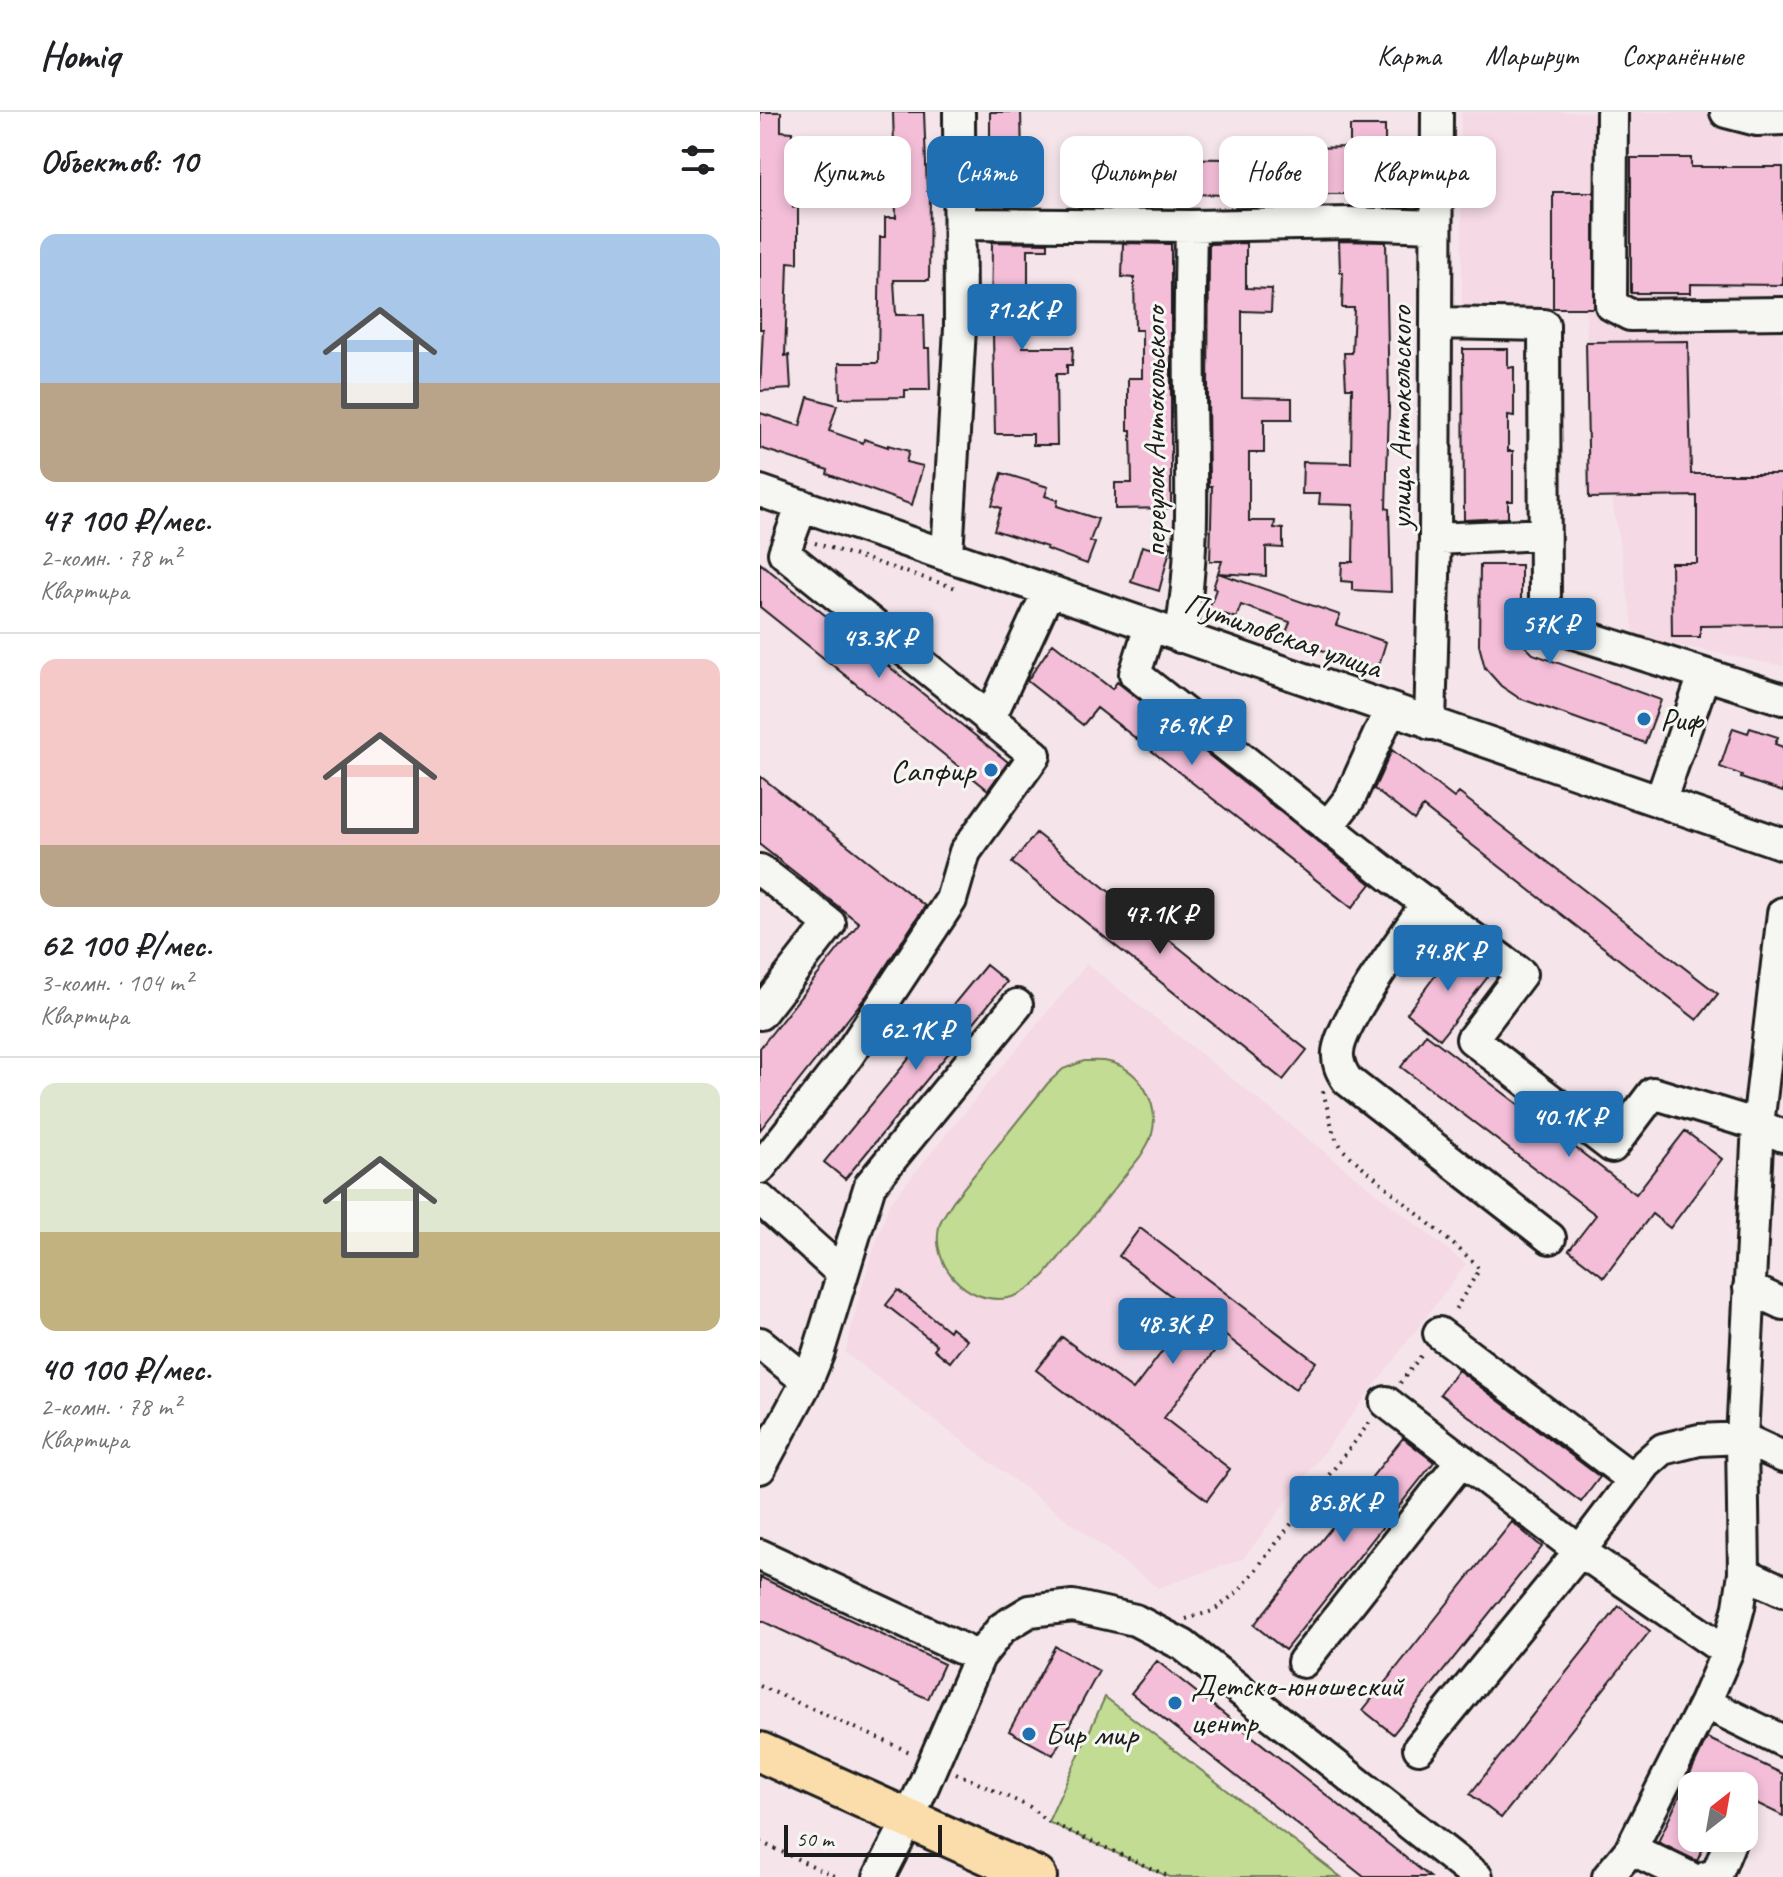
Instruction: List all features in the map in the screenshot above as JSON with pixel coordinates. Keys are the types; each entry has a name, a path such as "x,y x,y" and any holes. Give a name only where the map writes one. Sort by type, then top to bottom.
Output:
{"main road":[{"path":"760,1752 1037,1877"}],"street":[{"path":"947,555 960,328 959,112"},
{"name":"улица Антокольского","path":"1430,724 1435,539 1437,112"},
{"path":"1612,112 1611,305 1630,315 1783,313"},
{"path":"1726,112 1757,120 1783,119"},
{"path":"960,224 1191,226 1350,223 1436,226"},
{"name":"переулок Антокольского","path":"1180,637 1189,593 1192,540 1189,362 1191,226"},
{"path":"1437,323 1544,325 1545,609 1555,627 1783,699"},
{"name":"Путиловская улица","path":"760,491 1783,844"},
{"path":"760,1168 848,1056 951,900 965,852 1035,755 784,553 802,505"},
{"path":"1435,539 1544,534"},
{"path":"989,720 1048,592"},
{"path":"1150,626 1135,674 1521,974 1472,1039 1612,1147 1653,1093 1770,1130"},
{"path":"1660,802 1704,675"},
{"path":"1328,826 1350,798 1390,710"},
{"path":"760,870 830,924 760,1014"},
{"path":"1427,903 1348,1022 1338,1049 1338,1067 1347,1080 1550,1238"},
{"path":"1608,1877 1631,1849 1705,1703 1727,1652 1739,1607 1744,1573 1742,1438 1749,1288 1770,1130 1783,913"},
{"path":"760,1468 807,1381 870,1185 1017,1005"},
{"path":"760,1199 842,1273"},
{"path":"1749,1288 1783,1304"},
{"path":"1439,1333 1634,1480"},
{"path":"760,1343 807,1381"},
{"path":"1386,1402 1580,1551 1727,1652"},
{"path":"1419,1748 1580,1551 1646,1464 1663,1449 1699,1440 1742,1438 1783,1457"},
{"path":"1303,1662 1462,1460"},
{"path":"760,1555 979,1657"},
{"path":"1744,1573 1783,1591"},
{"path":"879,1877 909,1819 979,1657 1002,1628 1030,1611 1073,1606 1135,1620 1183,1645 1477,1877"},
{"path":"1705,1703 1783,1741"},
{"path":"1631,1849 1689,1877"},
{"path":"1707,1877 1717,1874 1726,1852"}],"path":[{"path":"1184,1619 1213,1611 1240,1590 1439,1333 1479,1270 1474,1262 1343,1150 1334,1135 1322,1090 1325,1071 1338,1049"},
{"path":"760,1686 1030,1807 1045,1820 1170,1877"},
{"path":"760,1842 837,1877"}],"shaded area":[{"path":"1461,112 1783,112 1783,666 1635,637 1612,498 1589,498 1586,308 1462,307 1461,208 1496,208 1496,136 1461,136"},
{"path":"1087,964 1466,1264 1243,1559 1158,1588 845,1353 863,1282 889,1204"}],"green space":[{"path":"1084,1061 1109,1062 1130,1072 1138,1080 1153,1111 1150,1140 1140,1157 1045,1275 1013,1297 993,1299 978,1295 965,1288 945,1266 938,1238 940,1223 953,1201 1048,1083 1063,1069"},
{"path":"1105,1697 1341,1877 1169,1877 1048,1822"}],"building":[{"path":"760,112 781,112 781,131 792,132 792,136 784,136 784,208 798,208 798,263 788,262 785,356 789,355 791,389 760,391 763,329 760,329"},
{"path":"893,112 924,112 927,208 930,208 929,280 894,280 896,315 924,315 930,390 905,390 905,397 840,398 839,363 878,363 880,237 885,237 885,218 896,218 896,208 911,208 911,136 894,136"},
{"path":"990,112 1021,112 1022,136 990,136"},
{"path":"1350,126 1385,126 1385,136 1350,136"},
{"path":"1344,147 1344,194 1328,194 1328,148"},
{"path":"1631,158 1691,158 1691,167 1783,167 1783,285 1691,284 1691,293 1631,293"},
{"path":"1203,159 1219,159 1219,195 1203,194"},
{"path":"1553,192 1594,192 1594,308 1553,308"},
{"path":"1339,241 1386,242 1389,406 1386,508 1389,509 1391,592 1352,590 1352,582 1341,581 1342,562 1353,562 1354,505 1319,504 1320,494 1302,494 1303,462 1351,463 1352,388 1346,388 1344,353 1352,353 1354,308 1342,308 1343,272 1340,272"},
{"path":"992,242 1048,243 1048,249 1028,249 1028,292 1035,292 1035,311 1023,310 1023,347 1073,347 1072,365 1067,365 1067,374 1056,374 1057,445 1033,445 1033,434 995,434 991,335"},
{"path":"1123,243 1171,244 1171,508 1115,509 1115,483 1132,483 1128,378 1142,378 1142,330 1135,330 1134,278 1122,277"},
{"path":"1246,243 1246,288 1272,289 1271,312 1242,311 1242,397 1292,398 1292,419 1264,419 1264,453 1249,453 1249,521 1275,521 1274,528 1283,529 1283,548 1266,547 1266,576 1218,573 1222,561 1210,561 1209,244"},
{"path":"1688,341 1691,474 1783,474 1783,625 1700,626 1700,637 1672,637 1671,563 1697,563 1697,496 1589,498 1586,342"},
{"path":"1463,349 1508,349 1508,368 1514,367 1514,417 1508,416 1508,451 1513,451 1513,501 1508,501 1508,518 1464,520"},
{"path":"808,397 837,405 829,431 863,443 864,439 909,451 906,462 923,466 912,505 827,474 828,470 760,448 760,413 800,426"},
{"path":"1002,473 1048,487 1045,496 1058,500 1057,506 1098,519 1090,541 1095,543 1087,564 994,530 1001,508 992,505"},
{"path":"1157,537 1172,542 1159,591 1131,582 1142,546 1153,549"},
{"path":"760,563 1008,762 988,790 760,607"},
{"path":"1480,565 1521,565 1521,642 1533,654 1661,700 1645,743 1519,698 1501,686 1485,668 1479,645"},
{"path":"1218,573 1340,615 1336,625 1386,642 1378,668 1284,638 1290,622 1241,605 1236,618 1209,609"},
{"path":"1053,643 1112,689 1117,682 1371,884 1352,908 1097,708 1083,725 1027,681"},
{"path":"1733,728 1748,733 1750,728 1778,737 1775,744 1783,747 1783,792 1741,778 1742,775 1720,767"},
{"path":"1392,750 1454,798 1459,793 1718,994 1697,1020 1423,807 1414,820 1374,789"},
{"path":"760,776 925,906 867,995 760,1130 760,1048 859,923 760,845"},
{"path":"1036,833 1307,1050 1283,1080 1012,863"},
{"path":"1456,948 1490,974 1440,1039 1407,1013"},
{"path":"986,965 1007,982 845,1179 824,1162"},
{"path":"1426,1034 1636,1194 1685,1131 1722,1159 1670,1228 1652,1214 1604,1277 1569,1250 1596,1215 1401,1067"},
{"path":"1140,1228 1316,1362 1295,1389 1226,1336 1164,1418 1230,1469 1207,1500 1036,1370 1062,1337 1133,1390 1192,1312 1119,1256"},
{"path":"898,1290 949,1331 951,1327 967,1340 950,1362 934,1349 937,1345 886,1305"},
{"path":"1458,1370 1600,1477 1581,1502 1440,1394"},
{"path":"1403,1438 1434,1462 1285,1650 1254,1625"},
{"path":"1512,1522 1542,1547 1393,1734 1363,1710"},
{"path":"760,1577 944,1664 928,1699 760,1620"},
{"path":"1619,1606 1650,1631 1501,1818 1470,1794"},
{"path":"1055,1646 1099,1671 1053,1755 1009,1731"},
{"path":"1157,1661 1430,1877 1364,1877 1131,1693"},
{"path":"1707,1738 1783,1774 1783,1816 1758,1804 1758,1772 1691,1772"},
{"path":"1678,1800 1678,1852 1658,1842"},
{"path":"1679,1852 1701,1852 1697,1861"}],"place":[{"name":"Риф","path":"1644,719"},
{"name":"Сапфир","path":"991,770"},
{"name":"Детско-юношеский центр","path":"1175,1703"},
{"name":"Бир мир","path":"1029,1734"}]}
